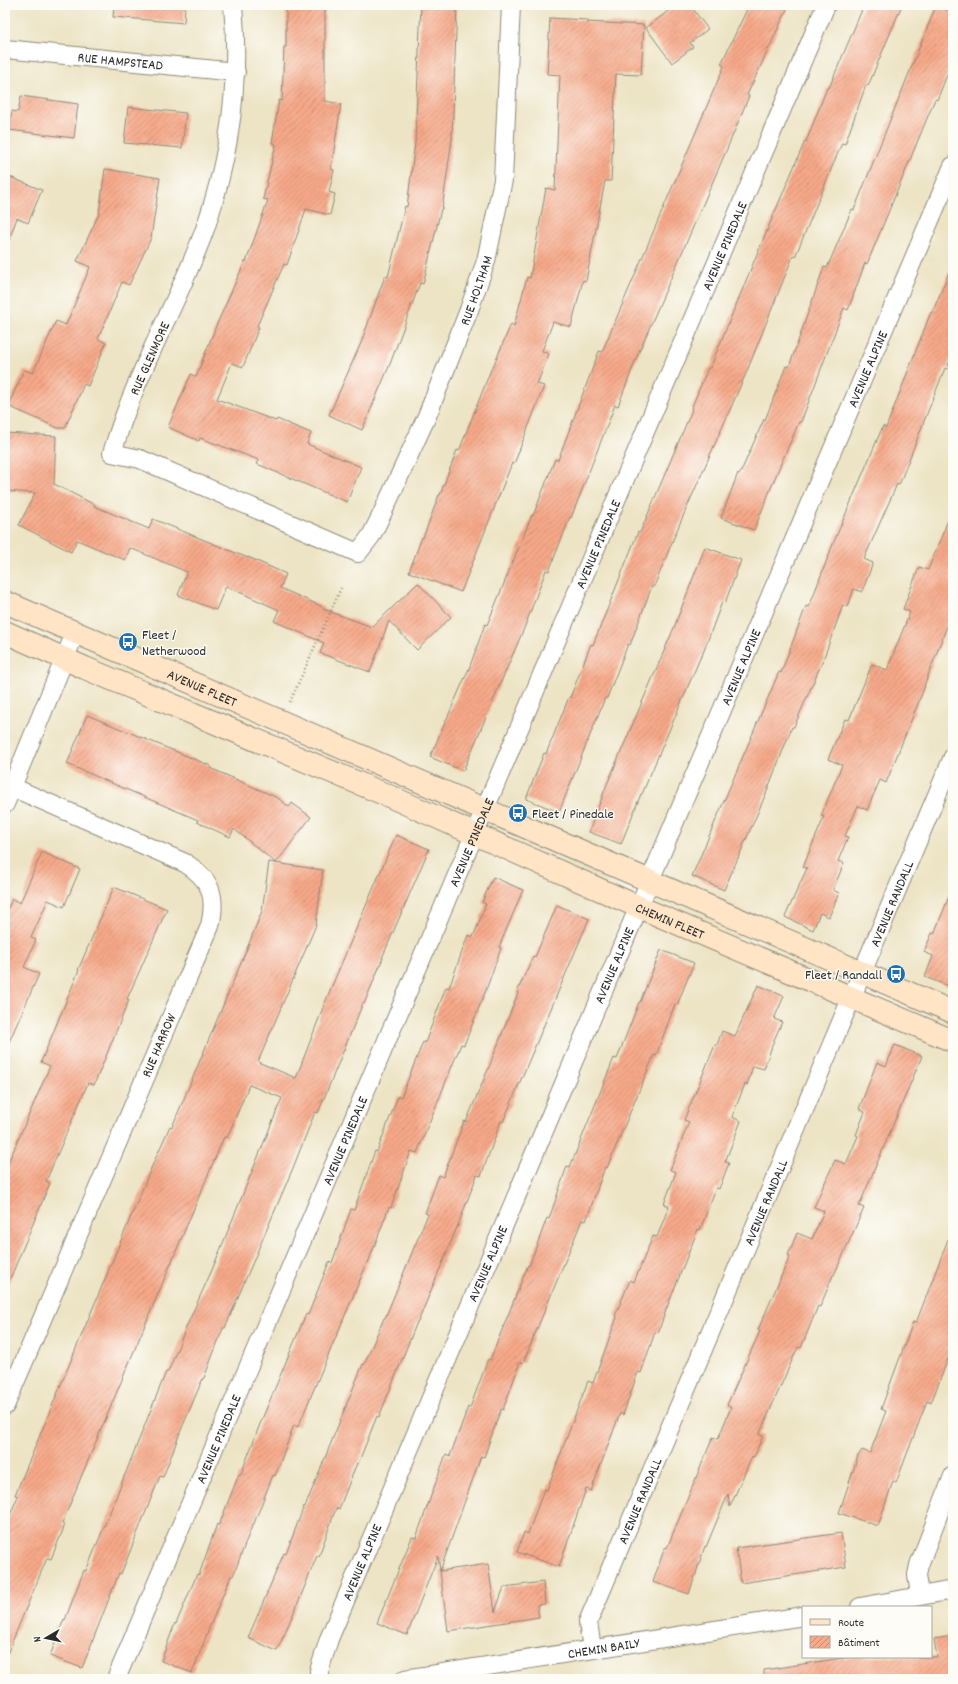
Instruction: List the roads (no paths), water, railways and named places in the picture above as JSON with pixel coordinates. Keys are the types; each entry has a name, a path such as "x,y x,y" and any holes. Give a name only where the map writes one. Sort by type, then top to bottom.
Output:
{"main road":[{"name":"AVENUE FLEET","path":"5,602 399,772"},
{"name":"AVENUE FLEET","path":"5,632 64,659 389,796"},
{"name":"CHEMIN FLEET","path":"399,772 953,1012"},
{"name":"CHEMIN FLEET","path":"389,796 639,907 953,1041"}],"street":[{"name":"RUE GLENMORE","path":"233,5 236,31 236,72 234,98 229,133 219,180 206,226 127,409 112,453 140,459 358,553"},
{"name":"RUE HOLTHAM","path":"358,553 371,536 427,416 469,310 486,261 503,180 511,5"},
{"name":"AVENUE PINEDALE","path":"116,1679 826,5"},
{"name":"RUE HAMPSTEAD","path":"5,49 236,72"},
{"name":"AVENUE ALPINE","path":"319,1679 319,1671 329,1639 495,1243 650,882 953,166"},
{"path":"5,804 9,786 75,633"},
{"name":"AVENUE RANDALL","path":"592,1649 588,1622 953,757"},
{"name":"RUE HARROW","path":"5,1406 210,926 213,913 213,902 205,879 197,871 185,863 9,786"},
{"path":"920,1595 917,1575 919,1564 953,1476"},
{"path":"865,1606 953,1590"},
{"name":"CHEMIN BAILY","path":"405,1679 802,1616"}],"place":[{"name":"Fleet / Netherwood","path":"128,642"},
{"name":"Fleet / Pinedale","path":"518,813"},
{"name":"Fleet / Randall","path":"896,974"}]}
